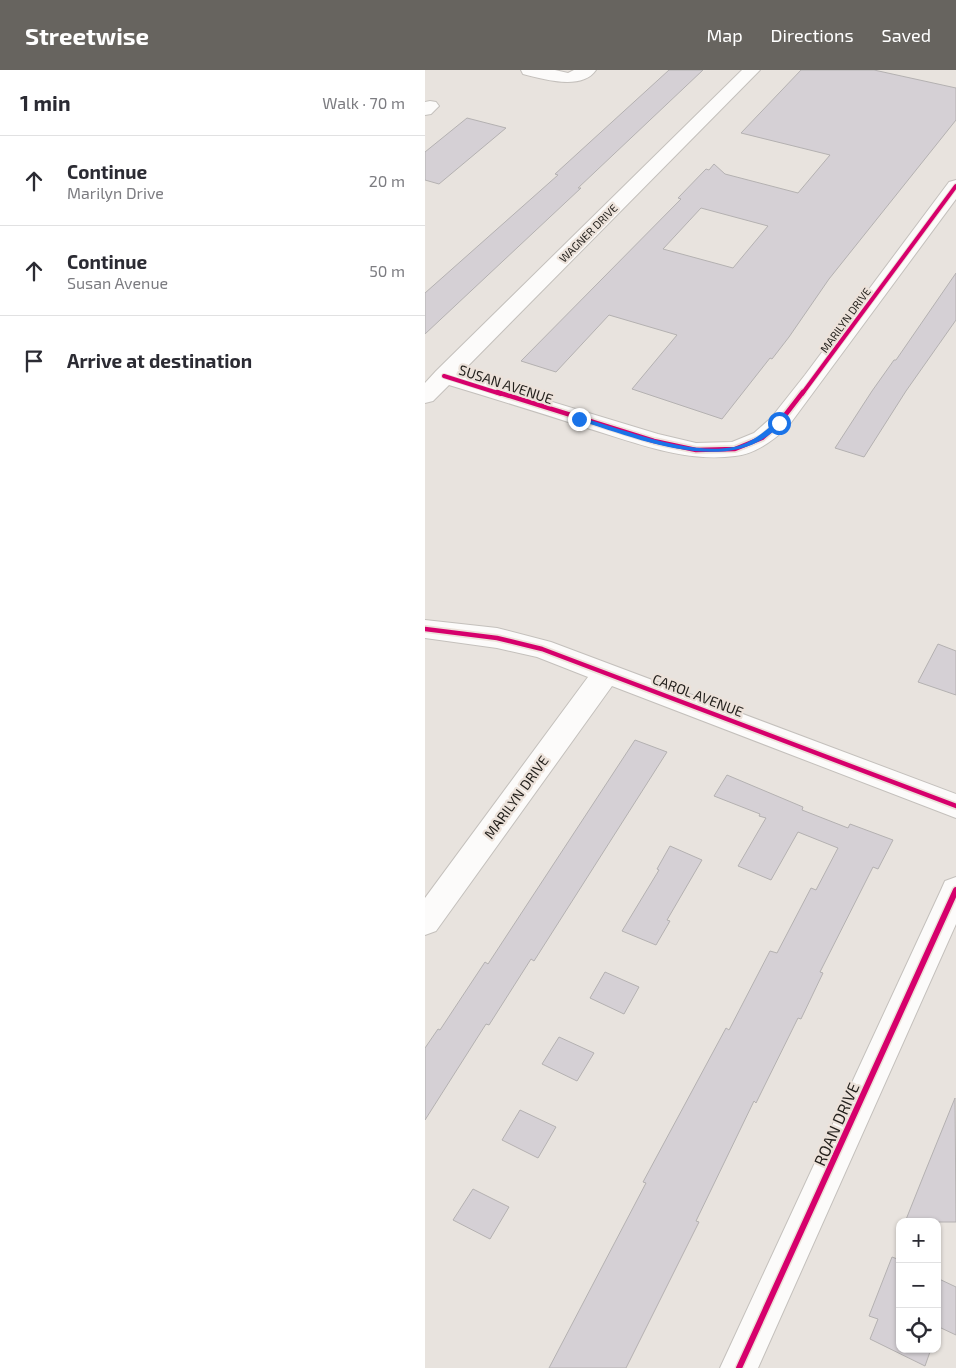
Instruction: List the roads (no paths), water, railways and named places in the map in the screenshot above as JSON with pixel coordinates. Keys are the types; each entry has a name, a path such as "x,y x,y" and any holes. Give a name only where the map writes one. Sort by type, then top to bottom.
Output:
{"street":[{"path":"529,70 570,78 588,70"},
{"name":"WAGNER DRIVE","path":"425,396 752,70"},
{"name":"MARILYN DRIVE","path":"735,449 762,438 779,423 813,380 956,186"},
{"name":"SUSAN AVENUE","path":"444,376 654,441 696,450 735,449"},
{"name":"CAROL AVENUE","path":"425,629 521,643 606,673 956,806"},
{"name":"MARILYN DRIVE","path":"425,922 606,673"},
{"name":"ROAN DRIVE","path":"739,1368 956,890"}]}
